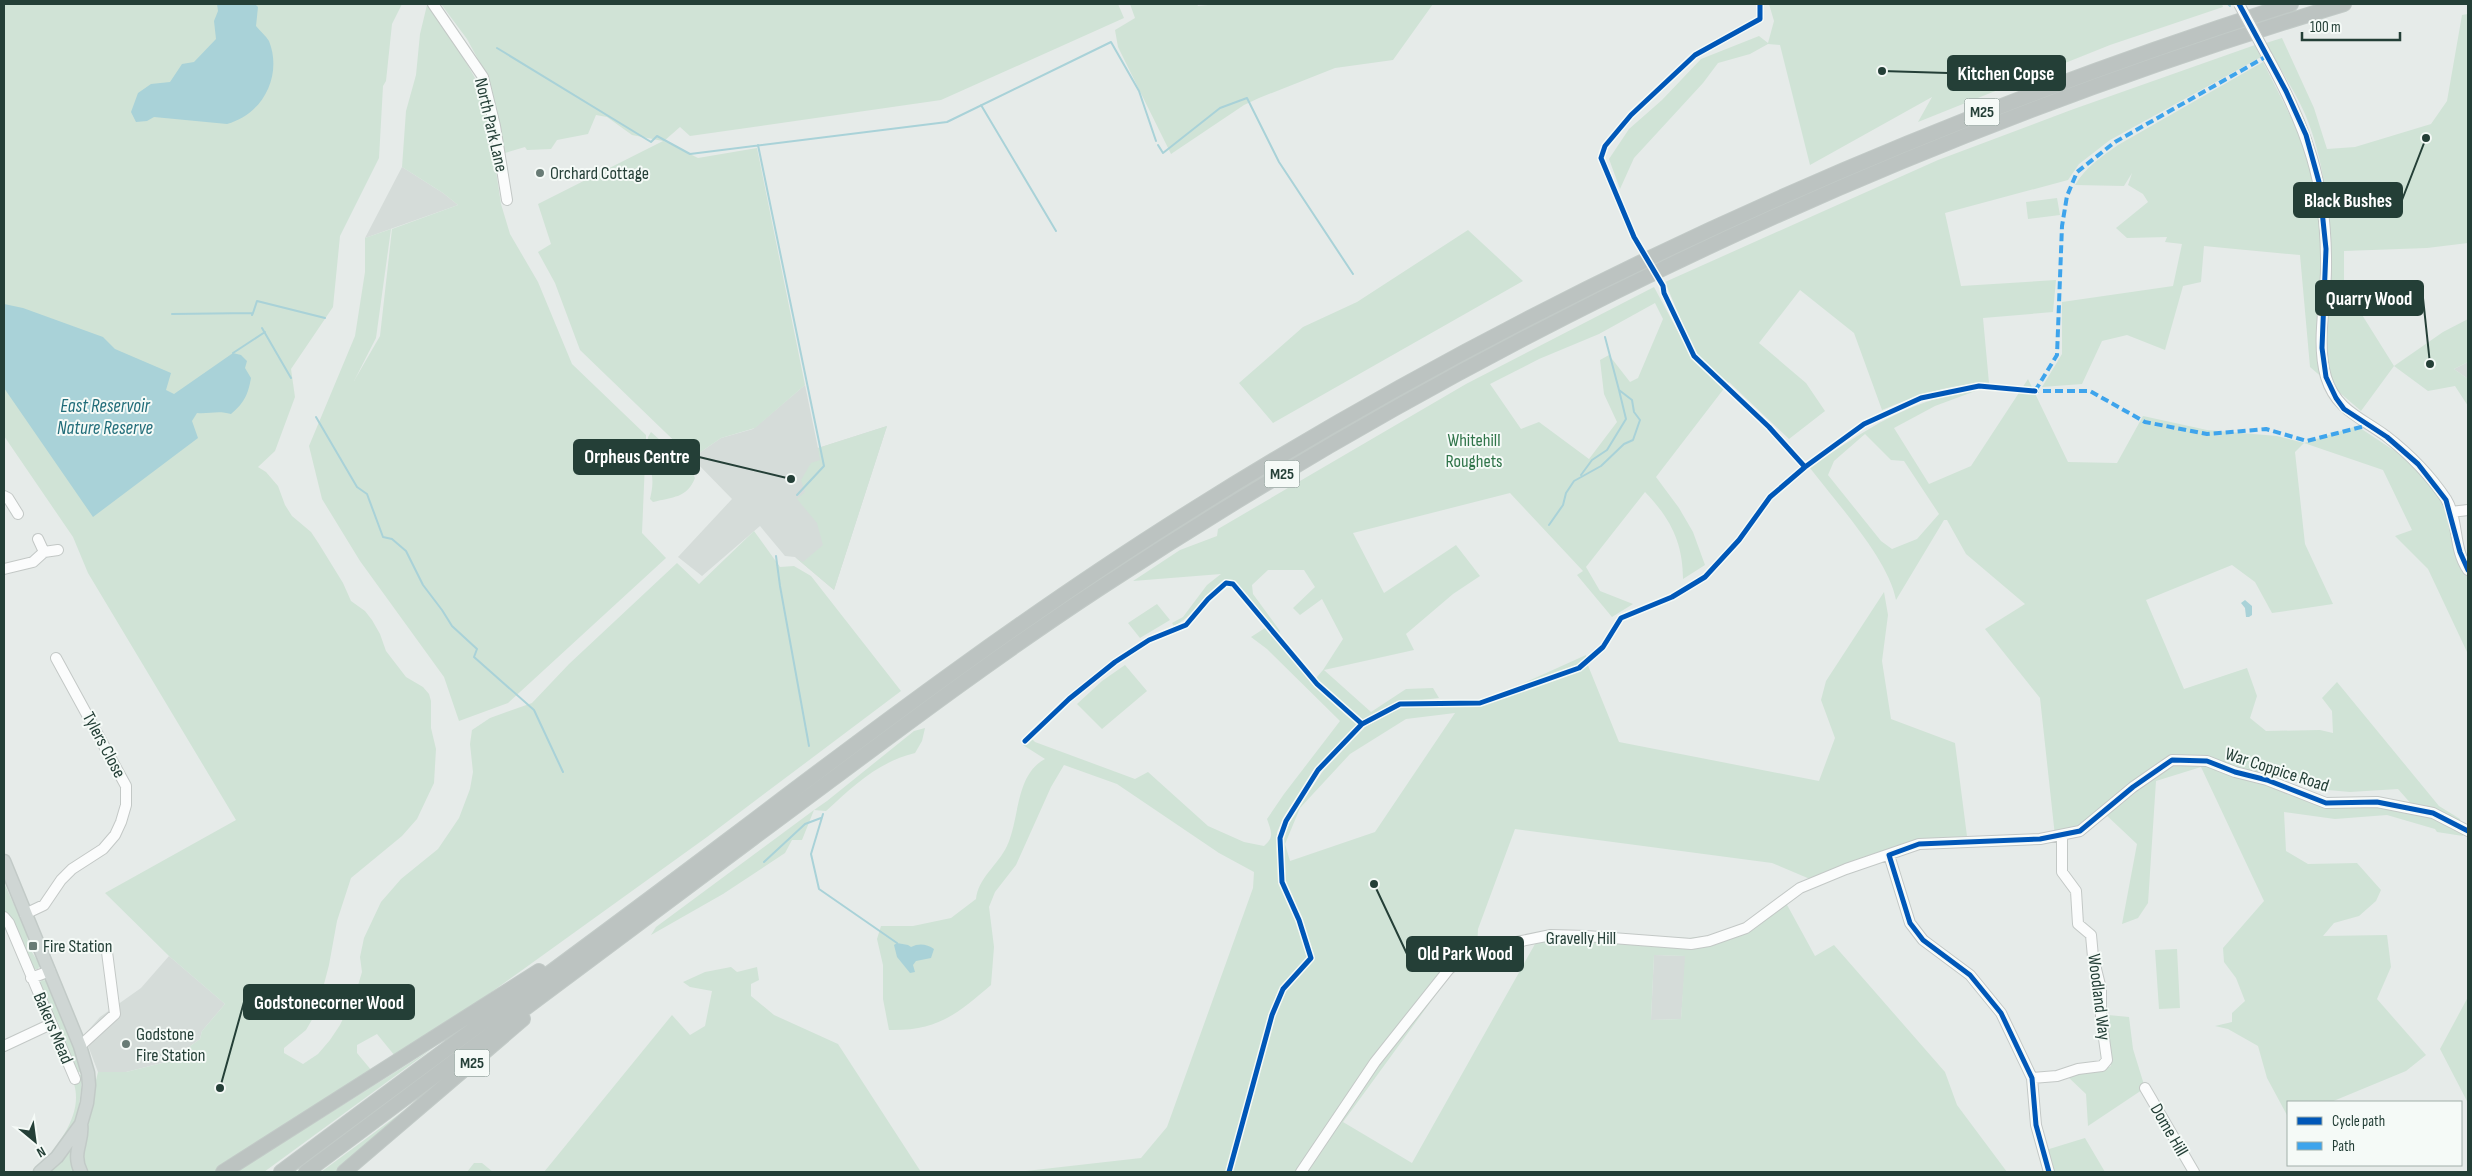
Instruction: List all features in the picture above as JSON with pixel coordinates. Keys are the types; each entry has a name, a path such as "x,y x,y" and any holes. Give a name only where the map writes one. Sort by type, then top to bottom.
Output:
{"highway":[{"name":"M25","path":"281,1172 924,692 1048,604 1168,526 1302,443 1482,341 1560,301 1691,238 1886,151 2087,72 2291,4"},
{"name":"M25","path":"306,1172 938,701 1063,613 1213,516 1427,389 1641,278 1747,228 1889,166 1968,134 2162,63 2344,4"},
{"name":"M25","path":"223,1172 493,998 612,926"},
{"name":"M25","path":"344,1172 599,953"}],"main road":[{"path":"4,861 80,1046 88,1073 87,1103 81,1124 57,1157 40,1172"},
{"path":"80,1172 76,1153 82,1131 81,1124"}],"street":[{"name":"North Park Lane","path":"433,4 483,77 495,126 507,200"},
{"path":"2239,4 2306,135 2319,182 2326,249 2322,348 2326,377 2336,398 2344,409 2387,437 2418,464 2446,500 2451,512 2458,544 2468,570"},
{"path":"4,496 8,498 18,514"},
{"path":"2451,512 2468,510"},
{"path":"38,539 44,552"},
{"path":"4,570 34,562 44,552 58,550"},
{"name":"Tylers Close","path":"25,914 44,905 61,880 72,869 104,849 121,822 126,805 126,786 56,658"},
{"name":"War Coppice Road","path":"1889,855 1919,844 1999,842 2062,835 2080,831 2133,787 2172,760 2206,760 2235,772 2267,780 2326,803 2377,802 2433,813 2468,831"},
{"name":"Woodland Way","path":"2032,1078 2102,1066 2107,1060 2101,1017 2101,989 2093,957 2091,935 2078,924 2076,891 2062,872 2062,835"},
{"path":"1889,855 1910,923 1923,940 1970,975 1992,1000 2001,1014 2032,1078 2036,1126 2049,1172"},
{"name":"Gravelly Hill","path":"1300,1172 1375,1062 1449,969 1466,956 1482,949 1551,935 1691,944 1709,941 1746,928 1800,888 1846,869 1889,855"},
{"name":"Bakers Mead","path":"4,917 9,923 75,1079"},
{"path":"80,1046 115,1014 107,952"},
{"name":"Bakers Mead","path":"31,978 50,971"},
{"path":"4,1046 51,1024"},
{"name":"Dome Hill","path":"2145,1088 2194,1172"}],"shaded area":[{"path":"402,167 443,193 458,205 365,238"},
{"path":"2468,362 2468,379 2454,369"},
{"path":"805,385 818,448 887,426 834,590 795,557 785,556 760,526 702,576 678,557 732,499 692,458 721,438 753,429"},
{"path":"1654,955 1686,956 1681,1019 1651,1020"},
{"path":"169,956 225,1004 202,1031 200,1039 170,1061 126,1072 98,1072 84,1035 100,1017 141,988"}],"green space":[{"path":"4,4 402,4 392,24 386,81 383,86 379,158 340,236 333,307 291,369 295,397 275,451 258,467 266,472 278,486 285,505 292,516 311,532 343,583 351,601 365,611 372,620 380,634 386,651 406,677 423,687 429,694 431,701 431,728 436,749 434,783 417,819 402,836 351,878 337,921 329,965 317,1011 306,1030 284,1048 284,1053 303,1064 318,1054 340,1025 356,992 362,972 360,957 364,938 381,902 401,879 438,849 459,818 470,789 473,772 470,744 472,730 490,718 532,703 569,664 677,563 699,584 754,531 780,567 794,566 811,576 901,691 707,837 454,1019 395,1056 377,1034 357,1045 357,1053 372,1071 215,1172 86,1172 79,1153 92,1110 90,1104 98,1072 126,1072 170,1061 200,1039 202,1031 225,1004 169,956 105,893 236,820 88,573 73,537 4,436"},
{"path":"441,4 1118,4 1124,18 941,100 690,136 680,127 664,141 698,158 757,148 805,385 755,428 721,438 692,458 580,350 555,283 538,252 551,244 538,204 663,141 632,135 607,117 596,115 588,134 557,140 551,149 527,150 525,147 505,153 486,74 467,39"},
{"path":"1130,4 1197,4 1198,6 1218,4 1433,4 1393,60 1335,68 1259,98 1244,105 1171,154 1118,47 1115,30 1135,18"},
{"path":"1769,4 2222,4 2223,7 2110,45 1918,122 1932,97 1810,165 1780,45 1768,44 1750,54 1718,63 1703,83 1634,158 1620,189 1609,159 1629,129 1662,100 1701,59 1759,36 1768,43 1774,21"},
{"path":"427,5 458,48 479,85 492,145 501,204 510,234 538,282 572,364 646,435 646,456 648,437 651,432 689,466 695,478 692,485 678,496 653,502 650,499 652,474 645,462 642,533 666,558 508,703 459,721 444,677 360,561 322,499 309,446 355,336 365,272 365,238 391,229 376,338 354,381 380,336 392,229 458,205 443,193 402,167 406,111 416,75 420,34"},
{"path":"2468,14 2468,243 2427,248 2344,251 2344,286 2394,366 2361,411 2310,367 2300,255 2204,246 2201,282 2183,286 2165,350 2127,335 2102,341 2082,384 2042,387 2062,354 2062,302 2173,286 2182,244 2165,242 2167,237 2127,238 2116,228 2148,202 2143,194 2128,185 2132,173 2124,186 2075,185 2089,168 2118,145 2263,62 2300,135 2308,158 2331,253 2324,182 2311,130 2296,96 2266,43 2282,38 2314,108 2327,149 2355,147 2431,124 2447,101 2462,15"},
{"name":"Whitehill Roughets","path":"2255,45 2261,57 2110,140 2079,164 2068,180 1945,213 1961,286 2056,280 2053,312 1983,318 1989,383 1934,391 1882,410 1854,333 1800,290 1759,343 1806,383 1825,411 1789,439 1729,382 1656,477 1679,508 1693,532 1705,565 1683,579 1678,542 1668,521 1645,492 1586,567 1600,591 1633,604 1612,617 1577,575 1583,571 1510,493 1353,533 1384,593 1456,545 1480,576 1453,594 1406,634 1414,650 1324,670 1371,712 1406,689 1433,688 1439,698 1397,703 1362,721 1316,678 1343,639 1322,599 1300,615 1293,608 1315,587 1304,570 1268,570 1252,585 1253,594 1280,631 1279,635 1235,582 1224,581 1187,617 1174,626 1172,623 1183,617 1207,585 1221,574 1133,581 1180,550 1217,536 1218,529 1466,384 1654,287 1682,339 1687,334 1665,282 1938,160 2071,110","holes":["1655,303 1663,319 1638,378 1630,382 1609,355 1600,360 1604,394 1617,422 1589,459 1539,422 1521,429 1490,384 1539,359 1599,334"]},
{"path":"2057,198 2060,215 2028,219 2026,202"},
{"path":"1468,230 1523,281 1273,423 1239,383 1303,327 1357,302"},
{"path":"2468,319 2468,362 2454,369 2468,379 2468,406 2455,386 2428,391 2394,366 2443,332"},
{"path":"2028,379 2068,462 2117,463 2143,416 2207,430 2277,436 2304,443 2295,452 2305,544 2333,604 2272,613 2255,582 2232,565 2146,600 2184,689 2247,668 2257,696 2250,718 2266,731 2320,730 2333,733 2332,711 2322,698 2337,682 2439,806 2460,819 2463,836 2437,832 2435,829 2387,815 2335,819 2284,812 2286,851 2308,864 2357,863 2381,890 2376,901 2359,916 2334,923 2323,936 2387,935 2391,967 2377,999 2426,1055 2406,1071 2333,1101 2287,1101 2287,1115 2267,1078 2258,1046 2228,1029 2215,1026 2232,1022 2232,1013 2245,1001 2236,978 2224,962 2223,948 2264,901 2201,767 2156,781 2148,903 2138,918 2122,924 2137,844 2104,813 2080,831 2055,836 2040,698 1985,629 2025,604 1966,554 1947,520 1944,520 1896,600 1891,584 1873,550 1810,468 1880,423 1910,408 1932,400 1978,390 1935,406 1894,428 1929,484 1971,466","holes":["1865,434 1891,460 1904,461 1939,514 1917,539 1892,549 1881,541 1828,475 1834,461","2274,772 2317,789 2350,792 2398,789 2421,815 2378,808 2325,808 2279,790"]},
{"path":"887,426 834,590 795,557 803,562 823,545 817,523 797,499 805,492 801,480 811,463 820,460 818,448"},
{"path":"2357,426 2410,461 2442,500 2468,564 2468,654 2428,569 2395,536 2412,530 2383,470 2304,443"},
{"path":"1884,592 1888,615 1882,661 1891,719 1955,743 1968,844 1919,844 1810,879 1772,863 1515,829 1478,929 1477,947 1456,967 1343,1122 1412,1163 1535,944 1545,931 1689,938 1753,930 1786,903 1815,956 1834,945 1945,1072 1957,1105 2007,1172 1017,1172 1141,1158 1167,1127 1253,888 1254,872 1219,853 1117,784 1064,765 1051,787 1016,865 995,892 989,907 994,947 991,985 967,1005 945,1019 920,1028 889,1030 883,999 883,965 877,939 881,926 913,926 951,918 976,899 984,878 1007,846 1023,786 1028,775 1035,766 1045,759 1023,745 1031,738 1035,742 1135,779 1148,772 1208,826 1244,842 1264,846 1270,840 1270,827 1267,819 1340,721 1267,649 1251,637 1265,628 1310,680 1362,728 1316,767 1285,815 1277,832 1279,865 1285,863 1284,836 1291,819 1323,771 1365,727 1401,707 1480,703 1586,655 1587,663 1619,742 1819,781 1835,738 1821,700 1826,681","holes":["1455,713 1375,832 1290,861 1285,844 1300,808 1350,754 1406,719","1654,955 1685,956 1681,1019 1651,1020"]},
{"path":"1157,604 1170,620 1140,638 1128,623"},
{"path":"1125,665 1147,691 1102,729 1077,704 1102,681"},
{"path":"925,728 922,741 915,753 901,757 877,769 826,811 814,810 914,731"},
{"path":"814,810 802,840 792,840 785,853 723,894 651,935 656,927"},
{"path":"4,883 27,933 28,946 40,965 38,969 33,969 27,961 26,951 12,920 4,911"},
{"path":"2177,949 2180,1008 2159,1009 2155,950"},
{"path":"731,967 737,972 757,967 759,980 751,984 751,996 774,1015 838,1044 921,1172 544,1172 672,1015 690,1035 705,1026 712,991 690,987 683,982 705,972"},
{"path":"42,980 49,981 78,1057 81,1072 75,1072 38,984"},
{"path":"2468,997 2468,1103 2440,1049"},
{"path":"2108,1015 2129,1017 2133,1049 2145,1088 2088,1126 2086,1094 2067,1076 2111,1066"},
{"path":"432,1049 264,1172 236,1172"},
{"path":"75,1075 82,1075 80,1101 73,1127 62,1146 41,1165 62,1137 73,1117 76,1095 74,1084 78,1082"},
{"path":"425,1095 379,1139 337,1172 321,1172"},
{"path":"2085,1138 2105,1172 2050,1172 2046,1150"},
{"path":"69,1149 72,1150 72,1166 75,1172 50,1172"},
{"path":"474,1163 482,1163 493,1172 467,1172"}],"water":[{"path":"217,4 255,4 258,7 256,26 269,41 273,54 271,80 259,103 250,112 227,124 154,117 147,121 136,122 131,112 138,93 151,84 170,82 182,64 194,62 216,39 214,21 218,11"},
{"name":"East Reservoir Nature Reserve","path":"4,304 23,308 103,337 115,349 171,373 166,390 174,394 233,353 241,355 247,361 245,368 251,378 247,394 231,414 222,412 197,413 192,421 198,438 93,517 4,388"},
{"path":"2245,600 2252,606 2252,615 2249,617 2246,617 2245,608 2241,603"},
{"path":"897,943 911,947 923,945 934,949 931,958 916,961 913,965 915,972 910,973 897,957 894,945"}],"waterway":[{"path":"497,48 651,142 657,136 690,154 947,122 1111,42 1139,91 1156,141"},
{"path":"1158,145 1163,153 1220,108 1247,98 1279,162 1353,274"},
{"path":"981,105 1056,231"},
{"path":"758,145 824,466 797,495"},
{"path":"253,313 257,301 325,318"},
{"path":"172,314 253,313 252,315"},
{"path":"262,328 291,378"},
{"path":"233,353 265,332"},
{"path":"1549,525 1563,505 1566,493 1574,481 1601,466 1624,444 1633,440 1640,420 1634,412 1632,400 1619,390 1605,337"},
{"path":"1581,475 1592,460 1607,450 1626,419 1619,390"},
{"path":"316,417 357,487 367,494 383,537 392,539 406,551 423,585 452,626 477,649 474,657 534,710 563,772"},
{"path":"776,556 809,746"},
{"path":"823,814 811,854 819,889 897,943"},
{"path":"764,862 805,824 821,818"}],"marked path":[{"path":"2035,391 2057,355 2062,226 2067,196 2077,172 2115,142 2267,56"},
{"path":"2031,391 2090,391 2145,422 2207,434 2266,429 2307,441 2369,425"}],"cycle path":[{"path":"1760,4 1760,19 1695,55 1631,115 1605,146 1601,158 1634,237 1663,286 1664,293 1694,356 1769,427 1805,467"},
{"path":"2239,4 2286,91 2306,135 2319,182 2326,249 2322,348 2326,377 2336,398 2344,409 2387,437 2418,464 2446,500 2460,552 2468,570"},
{"path":"1229,1172 1272,1015 1283,989 1311,958 1299,920 1282,882 1280,838 1286,821 1318,770 1362,724 1400,704 1480,703 1579,668 1603,647 1621,618 1672,597 1705,577 1739,540 1770,497 1805,467 1864,424 1921,398 1979,386 2035,391"},
{"path":"1025,741 1069,699 1115,662 1149,640 1186,625 1208,599 1226,583 1233,584 1317,684 1362,724"},
{"path":"2049,1172 2036,1125 2032,1078 2001,1013 1970,975 1923,940 1910,923 1889,855 1919,844 2040,839 2080,831 2133,787 2172,760 2207,761 2235,772 2267,780 2326,803 2377,802 2433,813 2468,831"}],"place":[{"name":"Kitchen Copse","path":"1882,71"},
{"name":"Black Bushes","path":"2426,138"},
{"name":"Orchard Cottage","path":"540,173"},
{"name":"Quarry Wood","path":"2430,364"},
{"name":"Orpheus Centre","path":"791,479"},
{"name":"Old Park Wood","path":"1374,884"},
{"name":"Fire Station","path":"33,946"},
{"name":"Godstone Fire Station","path":"126,1044"},
{"name":"Godstonecorner Wood","path":"220,1088"}]}
